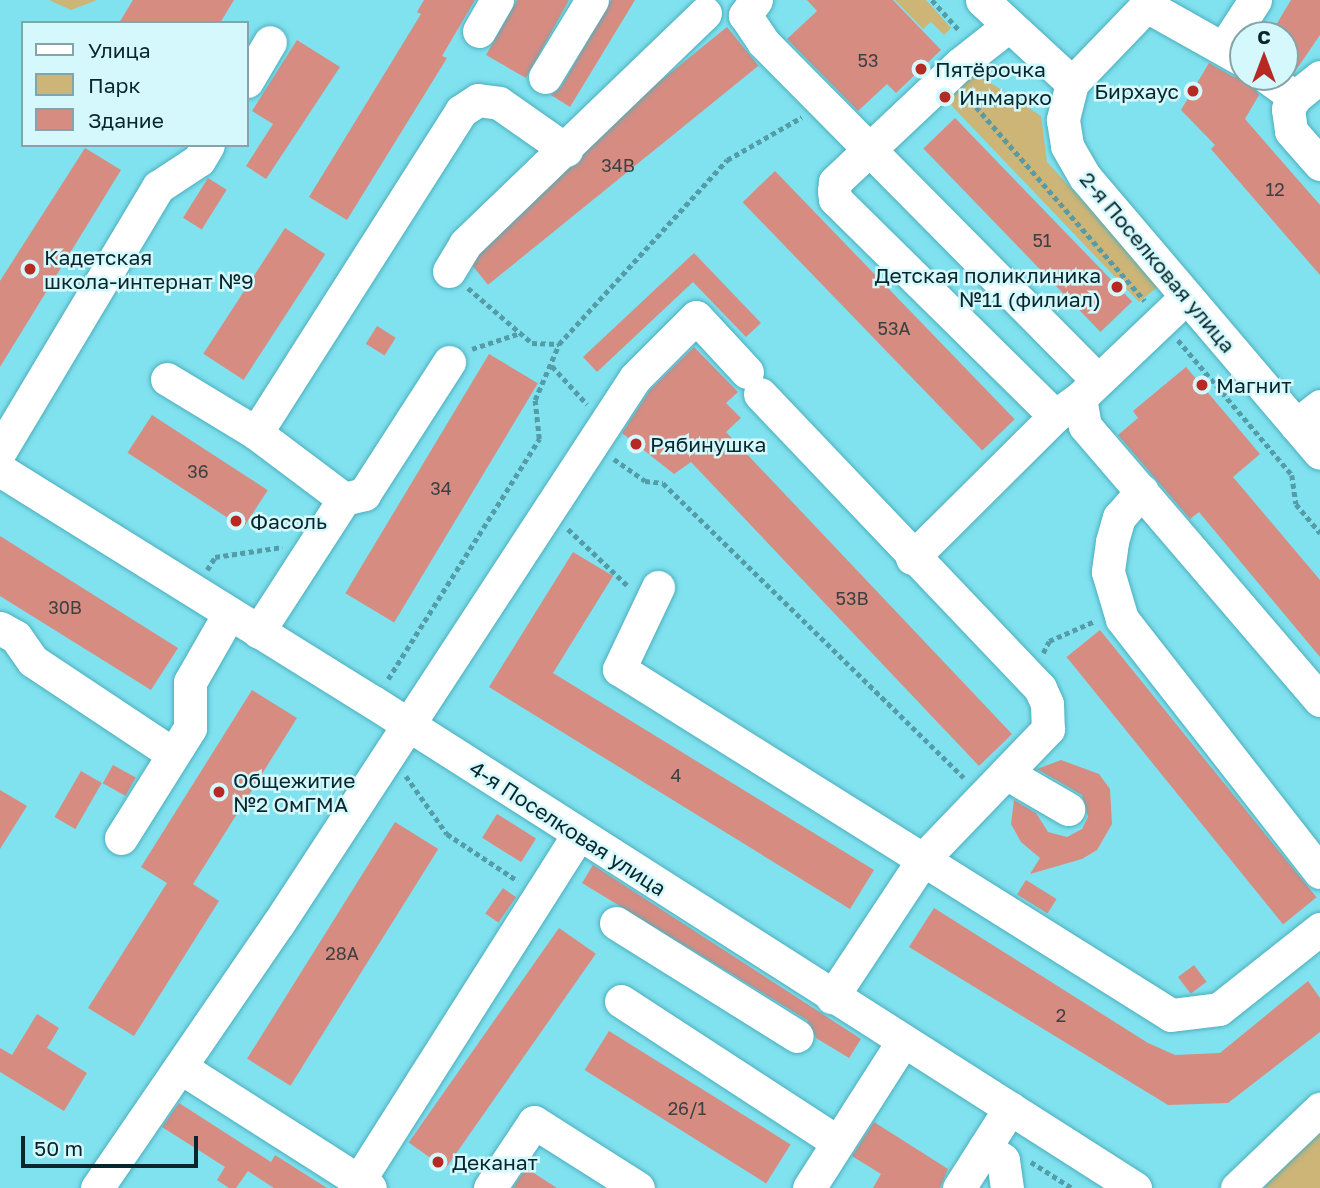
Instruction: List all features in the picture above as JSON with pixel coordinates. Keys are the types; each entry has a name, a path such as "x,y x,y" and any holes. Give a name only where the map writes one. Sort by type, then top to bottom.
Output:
{"street":[{"path":"479,30 497,0"},
{"path":"545,77 592,0"},
{"path":"756,0 745,15 763,42 870,150 1077,398 1085,426 1320,700"},
{"path":"982,0 1007,27 1072,83 1149,3 1229,50"},
{"path":"1247,21 1255,0"},
{"path":"449,271 465,244 566,150 705,13"},
{"path":"1007,27 976,49 835,182 835,199 1077,398"},
{"path":"248,79 270,42"},
{"name":"2-я Поселковая улица","path":"1072,83 1063,120 1067,146 1085,177 1185,298 1308,415 1320,453"},
{"path":"1307,87 1288,109 1291,131 1320,164"},
{"path":"256,433 461,111 478,100 499,103 566,150"},
{"path":"0,451 158,187 199,160 207,147"},
{"path":"912,558 1185,298"},
{"path":"96,1188 390,752 546,510 635,378 696,317 912,558 1030,679 1047,704 1048,729 924,858 832,997"},
{"path":"258,632 344,499 364,494 449,362"},
{"path":"167,379 256,433 344,499"},
{"name":"4-я Поселковая улица","path":"0,470 408,724 743,942 1135,1188"},
{"path":"1142,492 1119,517 1112,542 1108,572 1122,620 1320,872"},
{"path":"653,597 619,669 1171,1015 1219,1009 1320,929"},
{"path":"121,838 190,728 192,676 229,614"},
{"path":"0,628 16,637 33,661 173,754"},
{"path":"1006,773 1068,809"},
{"path":"180,1067 361,1186 578,836"},
{"path":"616,923 797,1036"},
{"path":"715,985 743,942"},
{"path":"621,1001 837,1142"},
{"path":"809,1188 903,1041"},
{"path":"960,1188 1010,1108"},
{"path":"1237,1188 1320,1109"},
{"path":"490,1188 534,1122 638,1188"},
{"path":"985,1147 1003,1160 1007,1188"}],"path":[{"path":"932,0 976,49"},
{"path":"949,74 1292,475 1296,504 1320,533"},
{"path":"383,685 540,439 535,400 552,366 559,344 727,160 823,103"},
{"path":"449,271 531,343 559,344"},
{"path":"552,366 605,424 596,445 645,481 663,483 983,797"},
{"path":"546,510 653,597"},
{"path":"205,573 215,557 317,542"},
{"path":"1030,679 1049,641 1087,622 1122,620"},
{"path":"390,752 446,834 540,896"}],"green space":[{"path":"49,0 97,0 71,10"},
{"path":"895,0 926,0 951,28 944,35 931,22 923,29"},
{"path":"965,66 1041,116 1047,162 1160,285 1139,302 952,106 944,85"},
{"path":"1320,1128 1320,1188 1264,1188"}],"building":[{"path":"133,0 234,0 221,21 120,21"},
{"path":"424,0 475,0 442,56 447,58 347,220 309,197 421,14 417,12"},
{"path":"517,0 569,0 526,78 486,55"},
{"path":"611,0 635,0 570,107 551,95 561,87"},
{"path":"807,0 893,0 941,50 896,93 887,84 858,111 787,39 817,11"},
{"path":"1291,0 1320,0 1320,35 1299,66 1299,21 1278,21"},
{"path":"727,27 758,66 488,285 457,246"},
{"path":"297,40 340,67 266,179 246,166 273,124 252,111"},
{"path":"1209,63 1229,74 1229,91 1256,91 1259,95 1245,119 1320,205 1320,275 1211,149 1215,145 1181,110"},
{"path":"955,118 1132,301 1100,332 923,149"},
{"path":"85,148 121,170 0,367 0,281"},
{"path":"775,171 1015,419 982,450 743,202"},
{"path":"208,178 227,190 202,230 183,218"},
{"path":"285,228 325,254 244,380 203,354"},
{"path":"694,253 761,323 746,337 693,282 597,372 583,357"},
{"path":"377,326 396,338 385,355 366,344"},
{"path":"694,347 738,392 726,403 741,418 726,432 1012,734 979,766 691,462 674,474 622,433 650,390"},
{"path":"489,354 538,383 394,623 345,593"},
{"path":"1186,367 1260,454 1233,477 1320,580 1320,657 1199,512 1190,519 1118,435 1138,418 1133,411"},
{"path":"152,415 268,490 243,528 127,453"},
{"path":"0,536 178,648 151,690 0,596"},
{"path":"573,552 613,576 553,673 874,870 850,909 489,687"},
{"path":"1100,630 1316,897 1283,924 1067,657"},
{"name":"Общежитие №2 ОмГМА","path":"252,690 297,718 193,884 219,901 134,1036 88,1008 167,883 141,867"},
{"path":"1061,760 1099,774 1110,789 1112,824 1097,850 1082,859 1030,874 1040,858 1021,842 1011,824 1014,800 1036,813 1048,832 1067,837 1082,829 1088,817 1082,795 1037,769"},
{"path":"113,765 136,778 126,796 103,783"},
{"path":"81,771 102,783 75,829 54,817"},
{"path":"0,790 27,806 0,849"},
{"path":"497,814 536,838 521,862 482,838"},
{"path":"395,822 438,849 290,1086 247,1059"},
{"path":"593,865 861,1039 849,1058 816,1038 807,1020 582,883"},
{"path":"1026,880 1057,899 1048,913 1017,894"},
{"path":"503,888 516,897 498,923 485,913"},
{"path":"934,908 1148,1043 1175,1055 1220,1053 1308,981 1320,998 1320,1032 1228,1103 1168,1105 909,947"},
{"path":"559,928 596,954 446,1168 409,1143"},
{"path":"1194,965 1207,982 1191,994 1178,977"},
{"path":"37,1014 59,1028 47,1048 87,1073 64,1111 0,1072 0,1048 12,1055"},
{"path":"609,1031 790,1144 766,1183 585,1070"},
{"path":"179,1103 271,1162 275,1155 327,1188 274,1188 248,1171 236,1188 229,1188 217,1180 225,1167 162,1127"},
{"path":"874,1122 948,1169 940,1188 873,1188 881,1174 852,1156"},
{"path":"526,1168 557,1188 513,1188"}],"place":[{"name":"Пятёрочка","path":"921,69"},
{"name":"Бирхаус","path":"1193,91"},
{"name":"Инмарко","path":"945,97"},
{"name":"Кадетская школа-интернат №9","path":"30,269"},
{"name":"Детская поликлиника №11 (филиал)","path":"1117,287"},
{"name":"Магнит","path":"1202,385"},
{"name":"Рябинушка","path":"636,444"},
{"name":"Фасоль","path":"236,521"},
{"name":"Общежитие №2 ОмГМА","path":"219,792"},
{"name":"Деканат","path":"438,1162"}]}
